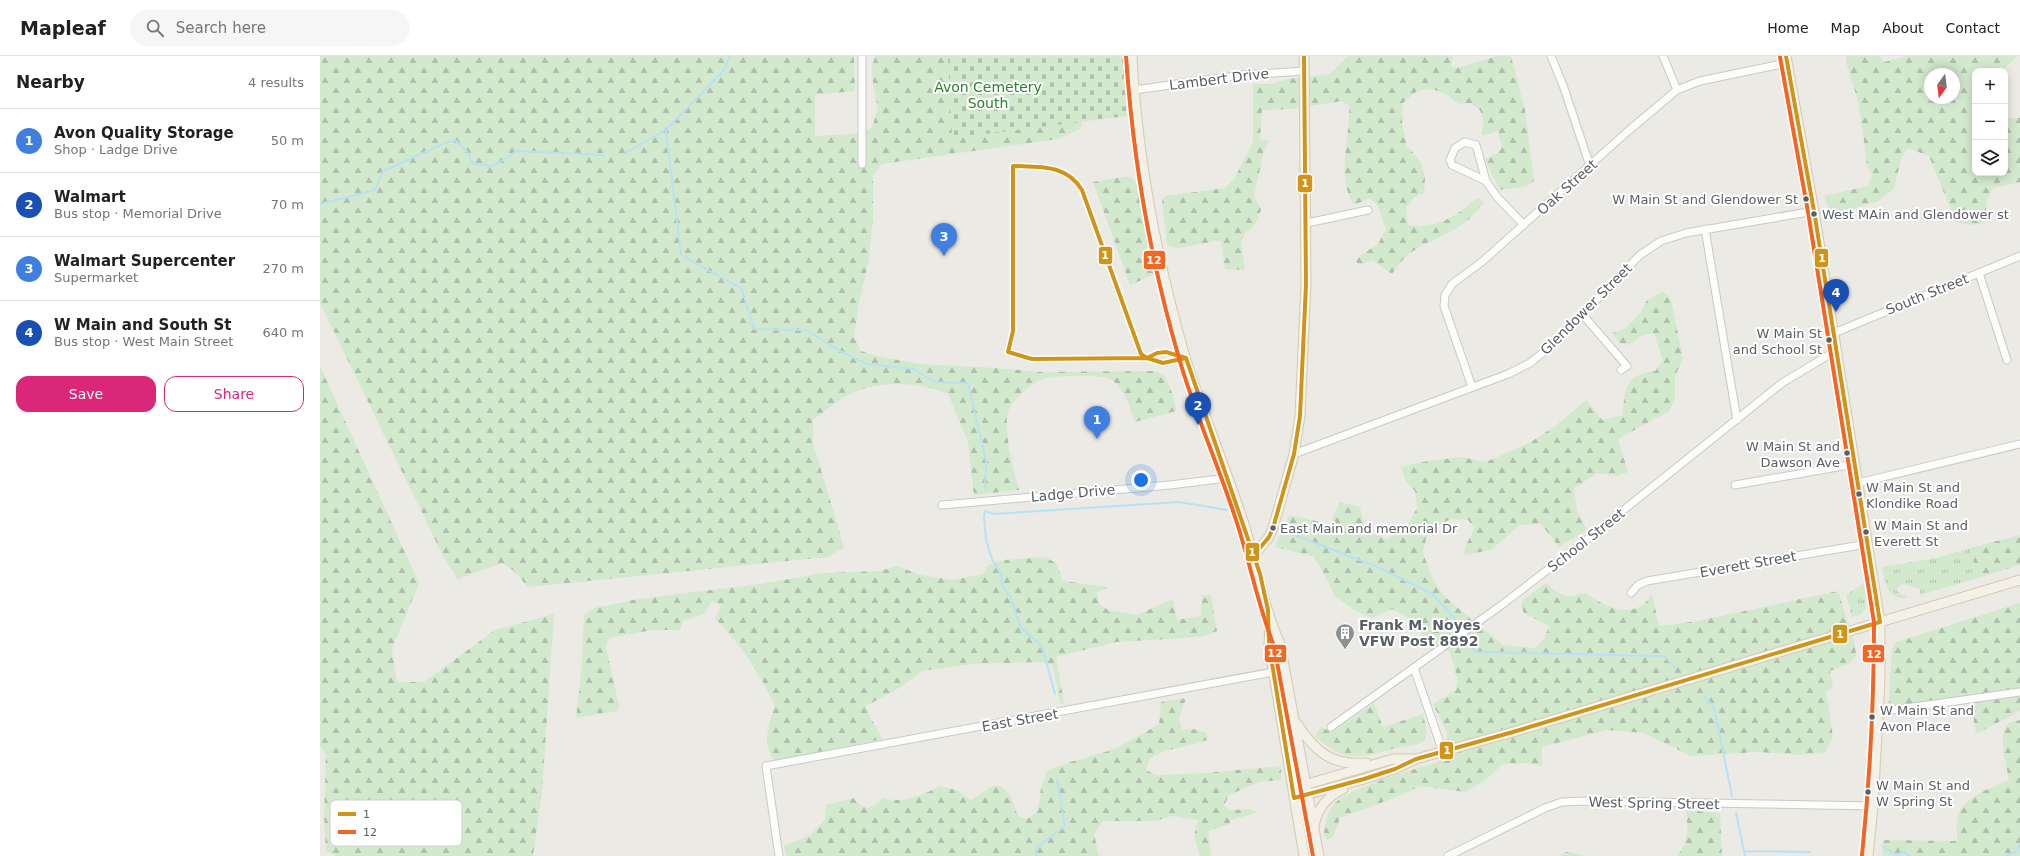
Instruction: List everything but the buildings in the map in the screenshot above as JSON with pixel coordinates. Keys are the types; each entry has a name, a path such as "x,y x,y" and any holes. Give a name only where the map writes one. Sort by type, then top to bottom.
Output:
{"main road":[{"path":"1132,56 1134,90 1150,205 1173,311 1191,373 1254,555 1270,622 1280,644 1318,856"},
{"path":"1254,555 1270,537 1294,454 1300,416 1306,299 1307,223 1304,56"},
{"path":"1786,60 1814,211 1880,622 1880,679 1874,806 1868,856"},
{"path":"1294,798 1308,796 1364,780 1395,769 1416,759 2020,580"},
{"path":"1270,622 1269,645 1304,856"},
{"path":"1295,721 1314,747 1337,761 1357,764 1393,759 1416,759"},
{"path":"1293,788 1393,759"},
{"path":"1314,832 1317,815 1324,804 1339,791 1364,780"}],"street":[{"path":"862,56 862,164"},
{"path":"1551,56 1564,88 1590,166"},
{"path":"1663,56 1677,90"},
{"name":"Oak Street","path":"1472,387 1444,306 1445,295 1452,284 1483,261 1677,90 1700,81 1786,60"},
{"name":"Lambert Drive","path":"1134,90 1243,75 1304,70"},
{"path":"1486,181 1452,165 1450,160 1454,148 1465,142 1476,145 1486,181 1497,197 1524,225"},
{"path":"1307,223 1368,210"},
{"name":"Glendower Street","path":"1294,454 1508,374 1530,363 1550,347 1650,247 1672,236 1814,211"},
{"path":"1705,229 1737,420"},
{"name":"South Street","path":"1834,333 2020,256"},
{"path":"1980,273 2007,360"},
{"path":"1582,314 1627,366 1621,370"},
{"name":"School Street","path":"1331,726 1448,645 1579,546 1795,374 1837,350"},
{"path":"1858,483 2020,444"},
{"path":"1735,485 1855,464"},
{"name":"Ladge Drive","path":"942,505 1170,485 1228,478"},
{"name":"Everett Street","path":"1631,592 1638,585 1647,581 1867,544"},
{"path":"1414,668 1443,752"},
{"name":"East Street","path":"779,856 766,766 1274,672"},
{"path":"1878,712 2020,692"},
{"name":"West Spring Street","path":"1448,856 1530,814 1562,802 1588,801 1874,806"}],"green space":[{"path":"320,56 854,56 855,91 815,95 815,136 853,134 872,128 877,109 872,75 873,62 876,56 966,56 1087,108 1080,129 1058,139 882,164 873,176 873,219 869,260 859,302 854,337 861,351 877,356 920,364 1039,372 1153,371 1165,376 1173,395 1176,411 1135,422 1124,394 1112,380 1089,376 1067,376 1038,381 1022,393 1013,403 1008,412 1008,441 1019,490 974,495 968,442 948,394 914,385 880,385 857,391 846,396 813,420 813,443 844,547 828,557 528,587 514,571 502,563 458,579 444,558 320,303"},
{"name":"Avon Cemetery South","path":"948,56 1123,56 1127,116 952,138"},
{"path":"1348,56 1453,56 1451,67 1456,68 1497,56 1511,56 1525,110 1534,181 1527,186 1500,190 1485,159 1498,153 1502,148 1498,131 1482,136 1484,122 1480,110 1470,103 1459,104 1444,93 1432,89 1417,91 1403,103 1402,124 1407,146 1421,162 1425,177 1424,193 1415,197 1406,207 1408,225 1419,226 1437,223 1446,220 1461,211 1477,198 1484,202 1467,221 1460,226 1423,245 1407,256 1392,274 1372,260 1359,265 1356,261 1361,255 1378,244 1386,229 1378,206 1370,198 1354,205 1348,194 1345,182 1345,157 1349,106 1342,101 1291,109 1262,110 1260,139 1269,140 1264,151 1254,196 1261,209 1259,217 1251,229 1245,233 1241,244 1245,270 1225,269 1221,241 1178,248 1167,246 1162,200 1165,196 1225,188 1235,178 1253,142 1253,84 1271,84 1288,79 1330,74"},
{"path":"1846,56 1880,56 1884,62 1907,56 2018,56 2004,68 1972,68 1972,176 2008,176 2008,118 2020,118 2020,182 1993,188 1987,200 1985,223 1972,225 1956,222 1929,156 1908,148 1901,159 1894,189 1878,201 1832,215 1824,196 1868,186 1872,174 1867,164 1859,104 1846,62"},
{"path":"1128,176 1134,180 1139,189 1155,274 1130,285 1093,182"},
{"path":"1663,291 1671,299 1683,359 1675,376 1675,399 1669,411 1618,439 1628,472 1617,476 1598,473 1574,488 1577,510 1587,530 1559,547 1541,524 1520,525 1491,550 1464,555 1474,527 1468,520 1451,519 1428,530 1423,553 1433,580 1446,598 1503,645 1535,648 1544,639 1549,626 1524,613 1521,605 1524,599 1546,583 1564,595 1573,596 1585,593 1612,607 1626,610 1641,606 1652,594 1659,626 1698,621 1838,591 1855,645 1856,656 1849,664 1830,671 1833,687 1826,692 1833,737 1825,753 1800,755 1758,752 1691,756 1644,733 1607,730 1542,747 1542,766 1525,763 1503,764 1484,781 1465,792 1420,786 1397,797 1340,818 1334,835 1328,841 1324,835 1328,814 1332,806 1345,796 1373,783 1450,758 1447,733 1433,704 1456,690 1457,678 1450,652 1428,643 1411,620 1392,609 1372,618 1354,610 1335,596 1315,557 1275,547 1289,515 1330,524 1340,502 1360,507 1365,530 1387,539 1406,528 1417,508 1415,491 1405,480 1401,467 1422,462 1461,457 1486,462 1531,442 1558,424 1586,400 1602,420 1623,415 1624,398 1628,384 1638,375 1655,371 1663,361 1654,333 1641,336 1629,345 1619,343 1612,333 1625,329 1641,312 1647,300"},
{"path":"320,366 419,583 392,649 397,682 424,682 495,630 554,614 542,792 533,856 337,856 326,851 324,815 326,754 320,746"},
{"path":"2020,535 2020,565 1978,578 1970,548"},
{"path":"1970,548 1978,578 1920,595 1920,589 1902,584 1896,590 1901,594 1908,596 1906,598 1895,596 1888,589 1882,567 1936,558"},
{"path":"1045,557 1056,563 1063,581 1109,587 1097,592 1099,604 1108,610 1137,615 1173,599 1177,620 1201,616 1202,595 1211,595 1217,631 1202,637 1116,642 1056,657 1064,703 1060,704 1053,665 1040,662 971,664 922,671 901,687 866,706 869,715 883,739 775,761 771,755 767,742 768,727 775,707 764,685 741,648 732,636 715,619 721,606 712,601 704,614 683,621 680,630 652,630 609,638 606,648 619,705 618,711 576,718 581,675 584,615 595,608 638,599 760,584 824,573 880,571 897,566 921,575 952,580 983,574 988,565 1004,560"},
{"path":"1865,582 1866,608 1861,614 1852,617 1846,595"},
{"path":"2020,603 2020,711 1976,734 1971,703 1888,714 1892,650 1896,642"},
{"path":"1186,698 1179,718 1182,730 1193,729 1207,733 1207,740 1157,754 1150,758 1146,770 1156,775 1206,773 1281,766 1281,780 1259,782 1229,795 1224,806 1232,810 1251,809 1257,813 1230,820 1230,824 1208,831 1211,856 1200,856 1194,836 1198,820 1171,816 1155,821 1103,821 1094,834 1099,856 786,856 784,846 811,835 825,819 826,805 854,798 860,805 867,808 877,804 883,798 898,800 912,798 940,786 956,790 971,800 994,785 1004,789 1008,793 1013,801 1018,816 1027,819 1038,811 1041,788 1047,771 1118,747 1139,736 1159,724 1161,702"},
{"path":"1374,703 1383,727 1423,714 1427,730 1422,742 1368,755 1350,756 1336,751 1315,737 1321,727 1332,732"},
{"path":"2020,720 2020,856 1882,856 1883,840 1957,841 1958,816 1966,804 1979,794 2009,780 2003,735 2008,724"},
{"path":"1686,810 1720,813 1722,856 1677,856 1686,840"},
{"path":"1566,852 1588,856 1559,856"}],"waterway":[{"path":"624,154 666,130 724,70 730,56"},
{"path":"666,130 681,255 742,289 754,329 806,330 840,351 867,364 914,369 934,382 968,383 986,461 985,489"},
{"path":"320,204 375,190 383,171 455,140 466,150 473,164 493,166 517,151 604,155"},
{"path":"1055,694 1042,646 1021,628 1010,596 1003,587 1001,575 992,559 986,540 984,517 985,511 993,514 1179,502 1227,510"},
{"path":"1284,531 1375,566 1433,594 1454,618 1454,627"},
{"path":"1469,642 1475,652 1664,656 1676,668"},
{"path":"1704,696 1714,707 1732,796"},
{"path":"1036,856 1036,848 1065,826 1057,779"},
{"path":"1736,813 1745,856"},
{"path":"2006,856 2018,850 2020,843"},
{"path":"1882,846 1896,855 1904,852 1910,856"},
{"path":"1744,851 1810,852"}],"transit line":[{"name":"12","path":"1126,56 1138,171 1159,284 1185,378 1234,514 1274,646 1313,856"},
{"name":"1","path":"1254,555 1269,537 1273,528 1294,454 1300,416 1306,284 1304,56"},
{"name":"1","path":"1186,358 1260,574 1268,610 1269,645 1294,798 1364,779 1395,769 1416,759 1513,732 1880,622 1814,211 1786,56"},
{"name":"12","path":"1780,57 1808,212 1874,622 1871,739 1862,855"},
{"name":"1","path":"1013,166 1042,167 1060,171 1068,175 1082,190 1141,354 1147,358 1032,359 1008,352 1013,331 1013,166"},
{"name":"1","path":"1166,352 1186,358 1163,363 1147,358 1157,353 1166,352"}],"place":[{"name":"W Main St and Glendower St","path":"1806,199"},
{"name":"West MAin and Glendower st","path":"1814,214"},
{"name":"Walmart Supercenter","path":"944,256"},
{"name":"W Main and South St","path":"1836,312"},
{"name":"W Main St and School St","path":"1829,340"},
{"name":"Walmart","path":"1198,425"},
{"name":"Avon Quality Storage","path":"1097,439"},
{"name":"W Main St and Dawson Ave","path":"1847,453"},
{"name":"W Main St and Klondike Road","path":"1859,494"},
{"name":"East Main and memorial Dr","path":"1273,528"},
{"name":"W Main St and Everett St","path":"1866,532"},
{"name":"Frank M. Noyes VFW Post 8892","path":"1345,650"},
{"name":"W Main St and Avon Place","path":"1872,717"},
{"name":"W Main St and W Spring St","path":"1868,792"}]}
